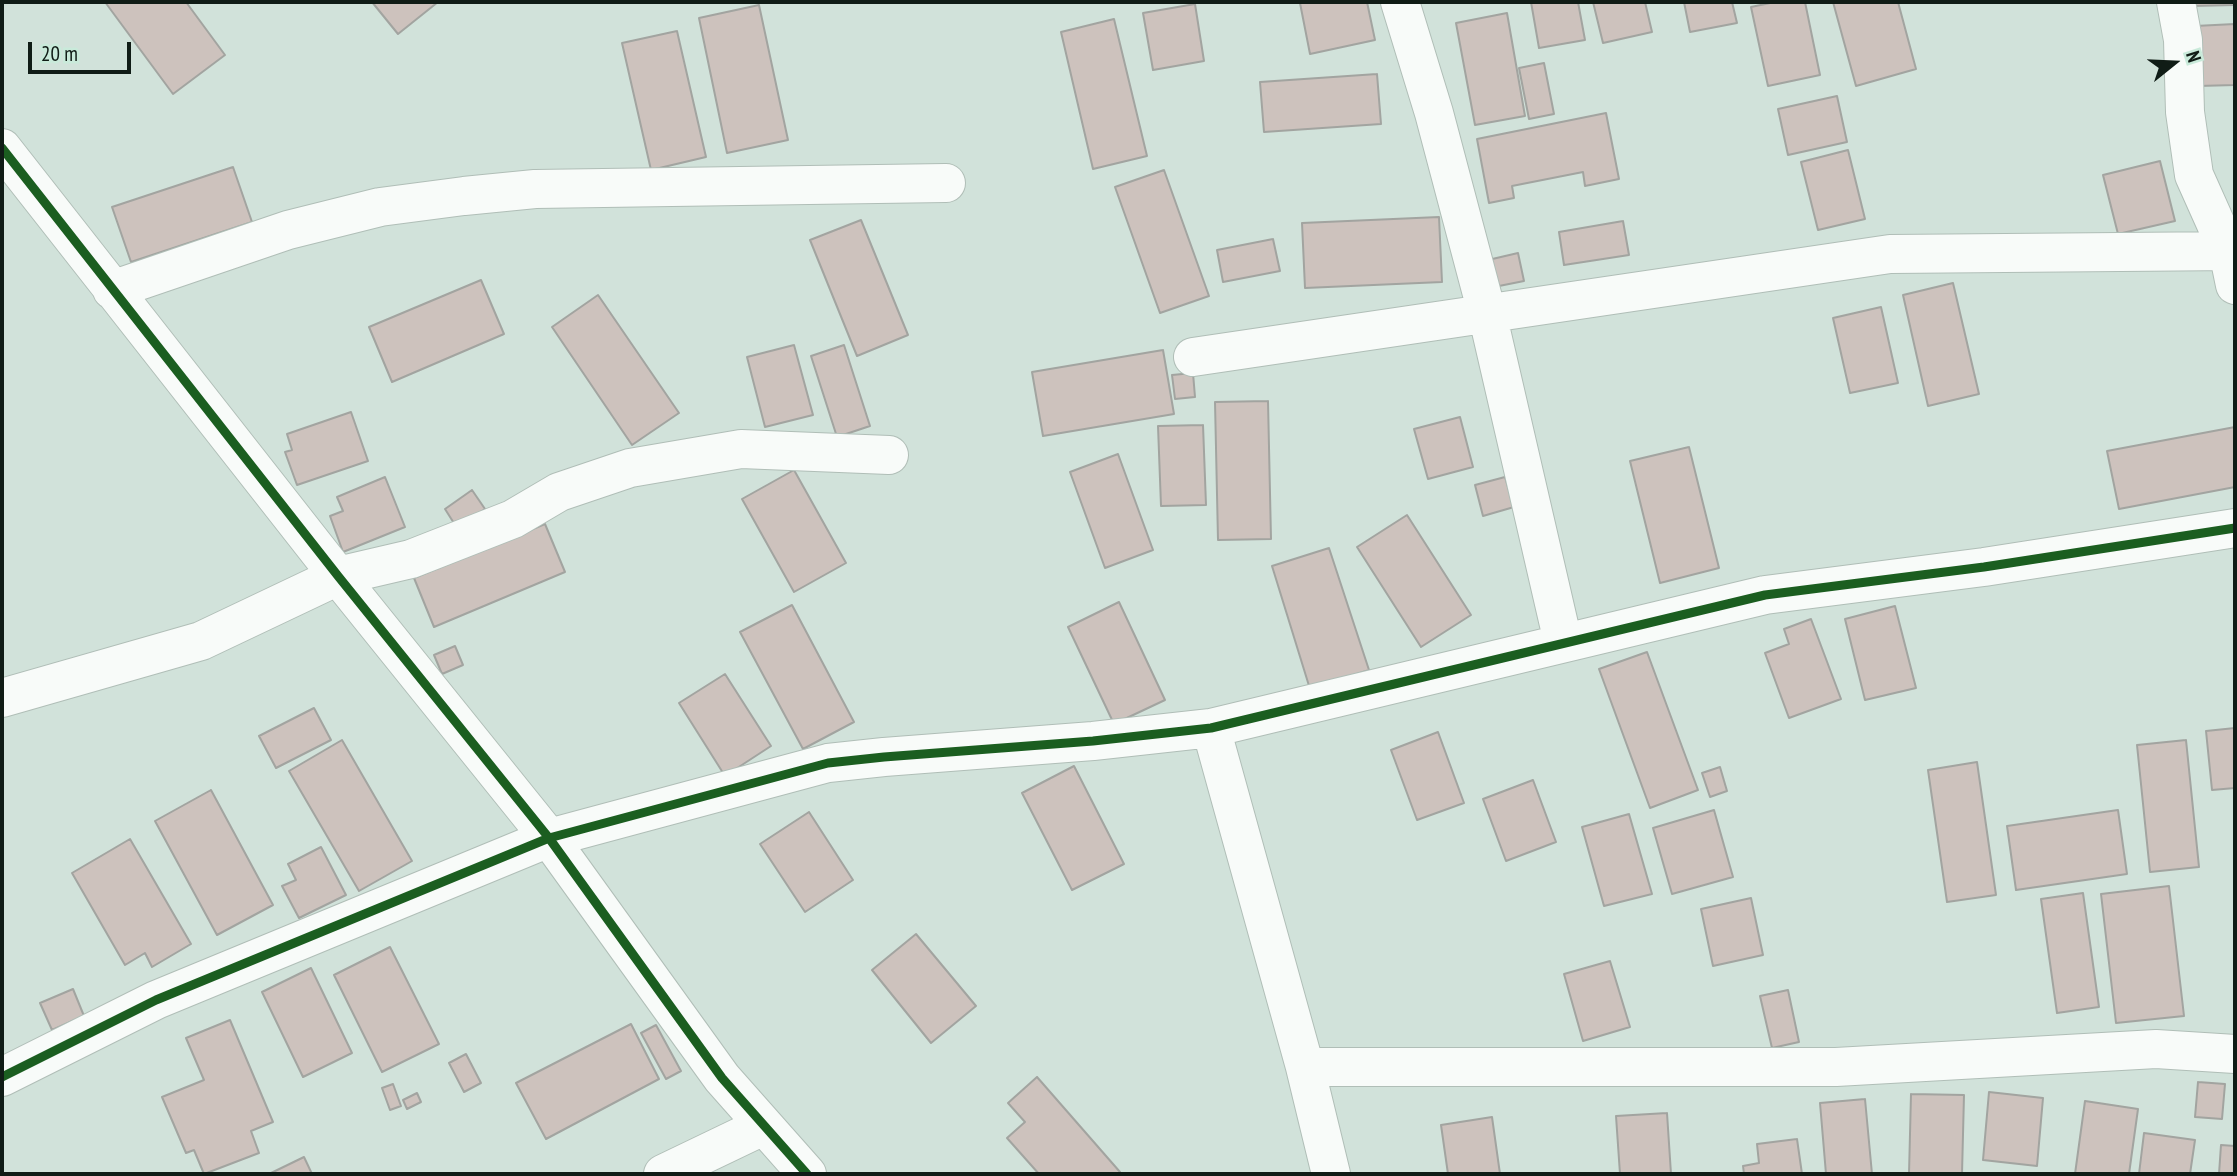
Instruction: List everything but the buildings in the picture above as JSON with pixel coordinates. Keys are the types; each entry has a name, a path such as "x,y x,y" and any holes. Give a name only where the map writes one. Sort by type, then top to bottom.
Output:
{"street":[{"path":"1400,2 1434,113 1487,313 1563,642"},
{"path":"1193,357 1890,254 2233,262 2194,176 2185,112 2183,40 2176,2"},
{"path":"2,148 338,576 549,838 722,1078 807,1174"},
{"path":"112,290 288,230 380,207 464,195 535,189 946,183"},
{"path":"2,698 201,640 338,576 411,559 513,519 559,492 631,468 741,449 889,455"},
{"path":"2,1077 156,1000 549,838 828,763 1093,741 1211,728 1765,595 1984,567 2235,528"},
{"path":"1211,728 1305,1067 1331,1174"},
{"path":"1305,1067 1836,1067 2156,1049 2235,1054"},
{"path":"663,1174 763,1126"}],"cycle path":[{"path":"2,148 338,576 549,838 722,1078 807,1174"},
{"path":"2,1077 156,1000 549,838 828,763 1093,741 1211,728 1765,595 1984,567 2235,528"}]}
